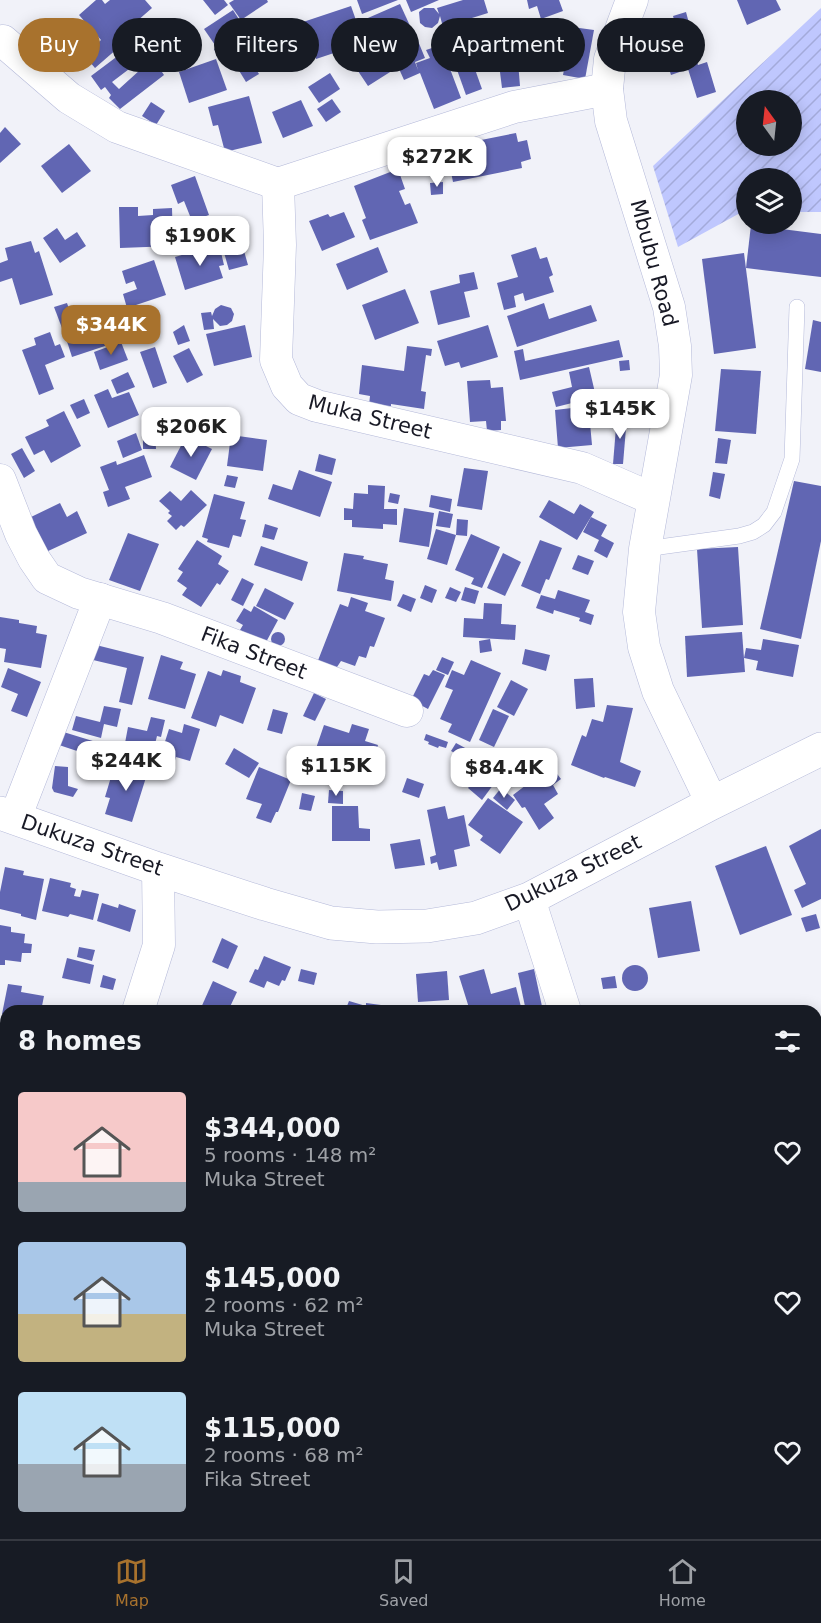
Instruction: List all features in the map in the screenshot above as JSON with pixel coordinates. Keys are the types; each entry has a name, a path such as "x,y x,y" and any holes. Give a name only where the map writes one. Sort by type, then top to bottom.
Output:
{"main road":[{"name":"Dukuza Street","path":"7,816 158,869 331,923 377,927 427,926 466,919 529,899 821,749"}],"street":[{"name":"Mbubu Road","path":"633,0 610,59 607,89 611,121 669,307 675,346 676,375 645,549 639,612 644,647 658,691 712,803"},
{"path":"3,41 69,98 117,127 278,184 514,107 607,89"},
{"name":"Muka Street","path":"278,184 280,245 276,360 287,386 299,399 317,406 582,468 653,499"},
{"name":"Fika Street","path":"0,480 21,534 47,578 79,593 162,618 407,711"},
{"path":"7,816 100,599"},
{"path":"140,1005 159,945 158,869"},
{"path":"529,899 563,1005"}],"lane":[{"path":"645,549 753,532 764,525 774,512 792,459 797,307"}],"shaded area":[{"path":"821,8 821,212 802,212 802,168 736,168 736,215 678,247 653,166"}],"building":[{"path":"96,0 102,0 105,4 110,0 145,0 152,8 141,18 112,18 112,53 100,64 100,18 82,18 79,15"},
{"path":"203,0 224,0 228,5 215,15"},
{"path":"234,0 267,0 268,2 244,18 240,18 229,3"},
{"path":"357,0 398,0 362,14"},
{"path":"406,0 439,0 411,12"},
{"path":"463,0 484,0 488,13 472,18 441,18 440,16 439,18 431,18 431,28 420,23 419,12 424,8 434,8 439,14 437,8"},
{"path":"527,0 559,0 563,11 541,18 537,6 529,9"},
{"path":"737,0 776,0 781,10 747,25"},
{"path":"400,4 406,18 368,18"},
{"path":"351,6 355,18 331,18 331,54 319,58 319,18 315,18"},
{"path":"233,10 238,18 221,18"},
{"path":"686,12 688,18 674,18 673,16"},
{"path":"214,22 214,44 204,29"},
{"path":"585,29 594,30 585,79 563,75 564,72 585,72"},
{"path":"419,43 425,58 419,60"},
{"path":"431,48 431,72 451,72 461,98 434,109 420,73 404,80 400,72 419,72 419,62 430,58 426,50"},
{"path":"112,60 112,72 125,72 112,82 119,89 138,72 162,72 164,75 120,109 109,98 111,95 105,87 101,90 91,76 100,72 100,69"},
{"path":"214,60 214,72 221,72 227,90 189,103 179,72 202,72 202,64"},
{"path":"707,62 716,92 697,98 689,72 705,72 705,63"},
{"path":"240,72 258,72 259,74 246,82"},
{"path":"359,72 390,72 368,86"},
{"path":"458,72 476,72 482,89 466,95"},
{"path":"500,72 519,72 520,86 502,88"},
{"path":"330,73 340,89 319,103 308,87"},
{"path":"249,96 262,143 225,152 218,125 213,126 208,107"},
{"path":"332,99 341,112 326,122 317,109"},
{"path":"301,100 313,126 283,138 272,112"},
{"path":"151,102 165,111 156,125 142,116"},
{"path":"5,127 21,144 0,163 0,133"},
{"path":"516,133 518,142 527,140 531,159 521,162 522,168 453,182 446,147"},
{"path":"69,144 91,171 62,193 41,166"},
{"path":"398,169 405,189 399,191 405,205 410,203 418,223 370,240 362,220 366,218 354,186"},
{"path":"195,176 209,215 192,221 184,201 178,204 171,185"},
{"path":"443,182 443,194 431,195 430,183"},
{"path":"119,207 138,207 138,216 153,215 153,209 172,208 173,246 120,248"},
{"path":"344,212 355,237 322,251 309,221 328,214 330,217"},
{"path":"57,228 65,240 77,232 86,246 60,263 43,238"},
{"path":"802,232 821,234 821,277 746,268 750,234 802,234"},
{"path":"240,237 248,265 229,270 221,242"},
{"path":"31,241 35,253 39,251 53,295 20,305 12,278 0,282 0,263 8,260 5,248"},
{"path":"219,244 224,265 219,266 223,278 185,290 175,257"},
{"path":"378,247 388,272 347,290 336,264"},
{"path":"536,247 540,259 547,257 553,275 549,277 554,292 525,301 523,293 514,296 516,307 504,310 497,283 518,277 511,255"},
{"path":"744,253 756,348 714,354 702,259"},
{"path":"154,260 166,295 127,308 123,294 137,289 134,281 126,284 122,271"},
{"path":"474,272 478,289 464,292 470,317 438,325 430,291 460,283 459,275"},
{"path":"405,289 419,323 375,340 362,305"},
{"path":"67,303 74,324 62,328 54,307"},
{"path":"544,303 549,319 591,305 597,321 517,347 507,316"},
{"path":"221,305 231,308 234,314 232,321 220,326 213,319 214,329 204,330 201,313 211,312 212,316 215,309"},
{"path":"99,320 108,345 72,357 64,332"},
{"path":"813,320 821,322 821,372 805,369"},
{"path":"184,325 190,341 178,345 173,332"},
{"path":"245,325 252,357 214,366 206,334"},
{"path":"488,325 498,357 461,368 459,362 445,366 437,341"},
{"path":"50,332 55,346 60,344 65,357 45,365 54,389 39,395 22,350 36,345 34,338"},
{"path":"619,340 623,357 520,380 514,351 523,349 525,361"},
{"path":"121,342 128,360 100,370 94,352"},
{"path":"407,346 432,349 431,356 426,355 421,391 426,392 424,409 391,404 391,406 369,405 370,396 359,394 362,365 404,371"},
{"path":"155,347 167,383 153,388 140,352"},
{"path":"189,348 203,375 187,383 173,356"},
{"path":"629,360 630,370 620,371 619,361"},
{"path":"589,367 596,397 556,407 552,392 572,387 569,372"},
{"path":"721,369 761,371 756,434 715,431"},
{"path":"128,372 135,387 117,394 111,380"},
{"path":"490,380 491,388 503,387 506,421 501,421 501,430 487,431 486,421 470,422 467,381"},
{"path":"108,389 112,398 129,392 139,415 108,428 94,395"},
{"path":"84,399 90,413 77,419 70,405"},
{"path":"572,408 573,413 589,412 592,445 558,448 555,410"},
{"path":"64,411 81,446 51,463 44,450 34,455 25,437 49,426 46,420"},
{"path":"617,415 627,416 623,464 613,464"},
{"path":"204,425 220,432 214,445 197,439"},
{"path":"136,433 142,450 123,458 117,441"},
{"path":"155,435 156,449 143,449 143,436"},
{"path":"231,435 267,440 263,471 227,466"},
{"path":"186,436 212,449 196,480 170,467"},
{"path":"718,438 731,440 727,464 715,463"},
{"path":"22,448 35,471 24,478 11,454"},
{"path":"319,454 336,459 332,475 315,471"},
{"path":"144,455 152,477 125,487 130,499 108,507 103,492 109,490 100,467 116,461 117,465"},
{"path":"464,468 488,471 482,510 457,506"},
{"path":"299,470 332,482 320,517 268,499 273,484 292,490"},
{"path":"713,472 725,474 720,499 709,496"},
{"path":"227,475 238,477 235,488 224,486"},
{"path":"794,481 821,486 821,541 801,639 760,629"},
{"path":"368,485 385,486 384,509 397,509 397,525 383,524 383,529 352,527 352,520 344,520 344,508 353,509 354,493 368,494"},
{"path":"191,490 207,505 184,527 181,525 176,530 167,521 172,516 168,513 170,511 159,501 170,491 181,501"},
{"path":"390,493 400,495 398,504 388,502"},
{"path":"214,494 245,502 240,519 246,520 241,537 233,535 229,548 207,542 208,539 202,537"},
{"path":"431,495 452,499 450,512 429,507"},
{"path":"549,500 574,514 580,504 594,512 577,540 539,517"},
{"path":"60,503 67,517 77,511 87,533 46,552 31,517"},
{"path":"404,508 434,513 429,547 399,542"},
{"path":"439,511 453,514 450,528 436,526"},
{"path":"591,517 607,525 601,536 614,543 607,558 594,551 599,540 583,532"},
{"path":"457,519 468,520 467,536 456,535"},
{"path":"265,524 278,528 274,540 262,537"},
{"path":"436,529 456,535 447,565 427,559"},
{"path":"128,533 159,544 140,591 109,580"},
{"path":"471,534 500,547 482,588 471,584 474,578 455,570"},
{"path":"197,540 222,556 218,564 229,571 220,585 217,583 201,607 182,595 187,588 177,581 183,572 178,569"},
{"path":"540,540 562,548 549,580 546,579 540,594 521,586"},
{"path":"261,546 308,562 302,581 254,565"},
{"path":"738,547 743,625 702,628 697,549"},
{"path":"344,553 364,556 363,559 388,564 385,579 394,581 391,601 337,591"},
{"path":"503,553 521,562 505,596 487,588"},
{"path":"578,555 594,561 588,575 572,569"},
{"path":"242,578 254,584 243,606 231,600"},
{"path":"425,585 437,590 432,603 420,598"},
{"path":"450,587 461,592 456,602 445,598"},
{"path":"465,587 479,591 475,604 461,600"},
{"path":"265,588 294,603 285,620 256,606"},
{"path":"558,590 590,600 585,612 594,615 591,625 579,621 580,618 554,610 553,614 536,608 541,595 555,599"},
{"path":"403,594 416,599 411,612 397,606"},
{"path":"351,597 368,603 365,611 385,618 374,647 370,646 366,658 359,656 355,666 341,661 335,670 317,663 340,604 348,607"},
{"path":"484,603 502,604 501,624 516,625 515,640 463,637 464,618 483,619"},
{"path":"254,606 278,620 265,644 240,630 243,625 236,621 244,608 251,612"},
{"path":"0,617 37,626 36,633 47,635 41,668 4,662 6,649 0,648"},
{"path":"275,632 281,632 285,639 281,646 275,646 271,642 271,636"},
{"path":"742,632 745,672 687,677 685,636"},
{"path":"490,639 492,651 480,653 479,641"},
{"path":"763,639 799,645 793,677 756,670 758,661 744,658 746,648 761,650"},
{"path":"96,645 144,657 132,705 119,702 127,668 93,660"},
{"path":"525,649 550,655 546,671 522,664"},
{"path":"161,655 183,662 180,669 196,674 185,709 148,699"},
{"path":"442,657 454,662 448,675 436,670"},
{"path":"471,660 501,673 470,742 448,732 452,724 440,719 453,690 445,687 452,670 464,675"},
{"path":"8,668 41,682 27,717 11,711 18,694 1,687"},
{"path":"223,670 241,676 240,682 256,688 243,724 220,715 216,727 191,718 208,671 221,676"},
{"path":"433,670 445,675 428,709 411,700 424,674 429,676"},
{"path":"593,678 595,707 576,709 574,679"},
{"path":"511,680 528,689 514,716 497,707"},
{"path":"314,693 326,699 315,721 303,716"},
{"path":"607,705 633,708 620,762 641,771 635,787 571,765 582,735 586,737 592,719 603,722"},
{"path":"104,706 121,709 117,727 104,724 101,738 72,730 76,716 100,722"},
{"path":"273,709 288,713 282,734 267,730"},
{"path":"493,709 509,716 494,747 479,740"},
{"path":"151,717 165,720 161,737 157,736 153,752 144,750 145,747 125,743 128,727 147,731"},
{"path":"184,724 200,729 190,761 176,757 174,764 164,760 166,752 162,751 169,729 182,733"},
{"path":"352,724 369,729 365,741 378,745 366,782 311,763 324,725 349,733"},
{"path":"57,730 96,742 92,756 53,743"},
{"path":"426,734 448,742 446,748 428,744 429,742 424,740"},
{"path":"98,741 124,748 116,776 87,768 82,764 84,756 94,759"},
{"path":"456,743 467,749 462,757 451,751"},
{"path":"234,748 259,763 249,778 225,764"},
{"path":"123,763 148,771 132,822 105,814 110,798 105,797 111,777 117,779"},
{"path":"55,766 68,767 68,786 78,789 73,797 54,792 52,788"},
{"path":"551,766 561,779 553,785 558,794 544,804 554,818 539,830 525,807 522,808 513,795"},
{"path":"259,767 291,780 271,823 256,818 262,804 246,799"},
{"path":"480,774 493,785 482,800 468,788"},
{"path":"407,778 424,784 419,798 402,792"},
{"path":"501,788 515,800 507,810 493,798"},
{"path":"329,790 343,791 343,804 328,803"},
{"path":"302,793 315,796 311,811 299,809"},
{"path":"488,798 523,822 500,854 480,840 483,836 468,825"},
{"path":"332,806 358,806 359,828 370,829 370,841 332,841"},
{"path":"445,806 448,819 464,815 470,846 454,850 457,866 439,870 437,862 431,864 430,857 436,855 427,810"},
{"path":"821,829 821,899 802,908 794,890 806,884 789,846"},
{"path":"420,839 425,865 395,869 390,844"},
{"path":"766,846 792,915 740,935 715,866"},
{"path":"5,867 24,871 23,875 44,879 36,920 0,909 0,892"},
{"path":"50,878 71,883 70,887 76,889 74,896 80,897 82,890 99,894 93,920 70,914 68,917 42,911"},
{"path":"691,901 700,951 658,958 649,908"},
{"path":"102,903 118,908 119,904 136,910 130,932 97,921"},
{"path":"816,914 820,928 806,932 801,918"},
{"path":"0,925 11,927 11,932 25,934 24,943 32,944 31,953 22,953 21,962 5,960 5,965 0,965"},
{"path":"222,938 238,946 228,969 212,962"},
{"path":"79,947 95,950 92,961 77,957"},
{"path":"264,956 291,967 285,981 282,980 279,986 267,981 264,988 249,982"},
{"path":"67,958 94,965 90,984 62,978"},
{"path":"635,965 644,969 648,978 644,987 635,991 626,987 622,978 626,969"},
{"path":"301,969 317,973 314,985 298,981"},
{"path":"484,969 491,994 516,987 520,1005 468,1005 459,976"},
{"path":"534,969 542,1005 525,1005 518,973"},
{"path":"447,971 449,1000 418,1002 416,974"},
{"path":"103,975 116,979 113,990 100,987"},
{"path":"615,976 617,988 603,989 601,978"},
{"path":"213,981 237,992 231,1005 202,1005"},
{"path":"8,984 22,986 21,992 44,996 42,1005 4,1005"},
{"path":"349,1001 363,1005 347,1005"}]}
